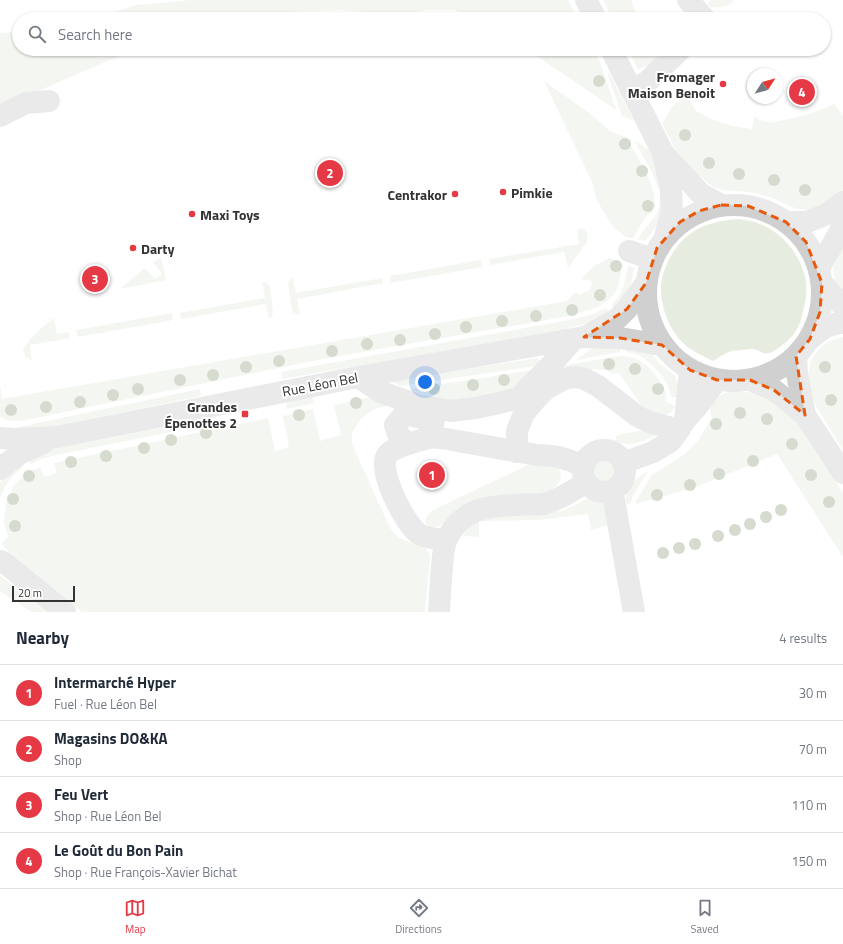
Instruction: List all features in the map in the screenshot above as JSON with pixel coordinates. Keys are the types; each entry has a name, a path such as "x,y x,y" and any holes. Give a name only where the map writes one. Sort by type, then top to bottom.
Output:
{"street":[{"path":"586,0 592,12"},
{"path":"688,0 699,12"},
{"path":"614,56 664,153 701,194 721,205"},
{"path":"631,90 647,82 674,56"},
{"path":"0,116 26,103 49,101"},
{"path":"664,153 671,190 672,210 665,237"},
{"path":"786,222 807,222 825,215 843,202"},
{"path":"843,306 820,276 806,242 786,222 774,214 762,209 734,204 721,205 699,211 680,222 665,237 657,248 648,271 646,283 646,305 652,326 662,345 670,355 690,370 717,380 734,382 750,380 775,372 796,356 810,339 828,325 843,323"},
{"path":"810,339 820,312 820,276 843,226"},
{"path":"629,251 652,259"},
{"name":"Rue Léon Bel","path":"578,338 617,319 627,309 646,283"},
{"path":"407,444 398,434 395,425 402,417 410,415 451,424 463,424 474,423 500,416 511,407 578,338"},
{"name":"Rue Léon Bel","path":"0,438 15,439 57,437 358,377 578,338 620,338 662,345"},
{"path":"796,356 797,374 805,415"},
{"path":"682,425 690,370"},
{"path":"358,377 382,392 418,405 451,411 498,404 519,398"},
{"path":"517,452 517,431 524,412 546,389 564,379 576,377 585,379 598,386 637,416 649,422 682,425"},
{"path":"624,463 653,452 671,441 717,380"},
{"path":"750,380 774,390 805,415 843,473"},
{"name":"Rue Léon Bel","path":"0,469 21,453 57,437"},
{"path":"439,612 442,563 446,541 452,530 464,517 471,513 491,507 543,504 567,494 585,474 586,461 589,456 599,450 611,451 621,458 624,463 625,476 617,488 611,491 599,492 590,486 585,474 574,462 562,457 517,452 441,438 430,438 407,444 390,451 386,456 384,466 389,486 402,513 420,534 446,541"},
{"path":"611,491 614,500 634,612"},
{"path":"2,560 66,612"}],"highlighted area":[{"path":"721,205 748,206 786,222 806,242 822,283 820,312 810,339 796,356 805,415 774,390 750,380 717,380 690,370 662,345 620,338 584,337 627,309 646,283 657,248 680,222 699,211"}],"shaded area":[{"path":"191,0 568,0 574,12 459,12 453,10 428,10 416,12 364,12 341,10 287,12 113,12 138,5"},
{"path":"603,0 631,0 635,12 609,12"},
{"path":"711,0 734,0 729,5 723,7 710,7 708,2"},
{"path":"12,32 12,56 120,56 50,86 0,110 0,33"},
{"path":"536,56 597,56 616,110"},
{"path":"632,56 658,56 650,65 638,69"},
{"path":"608,70 634,121 622,116 609,78"},
{"path":"544,81 588,112 610,131 626,137 637,156 648,176 654,193 655,204 633,238 626,237 613,227 596,199 593,184"},
{"path":"687,99 690,100 696,111 712,119 732,126 752,129 754,116 764,121 774,122 803,116 834,104 843,116 843,195 830,204 808,210 798,209 770,197 751,192 724,190 713,187 689,167 674,147 662,123 677,102"},
{"path":"634,140 650,150 666,188 658,188 652,172"},
{"path":"667,194 660,222 645,241 638,239 657,214 660,195"},
{"path":"738,219 761,224 771,229 787,243 799,261 806,281 805,304 796,331 786,343 775,350 770,353 752,349 733,351 713,361 689,348 677,336 668,320 662,303 662,280 665,269 677,246 687,236 707,225"},
{"path":"577,229 585,229 587,233 587,241 568,268 564,252 490,265 489,259 579,244"},
{"path":"843,239 843,294 836,287 833,267"},
{"path":"161,257 166,280 120,289 145,268 155,279 162,274 153,262"},
{"path":"609,258 623,264 619,283 614,294 601,305 584,312 558,318 317,360 27,420 11,421 0,417 0,385 2,399 567,301 575,292 581,295 582,293 590,290 592,281 581,279 594,266"},
{"path":"481,260 482,267 391,283 390,276"},
{"path":"628,266 634,268 631,284 628,293 615,310 612,304 622,291"},
{"path":"291,278 293,278 296,293 382,278 383,283 297,299 300,315 294,313 292,310 288,283"},
{"path":"262,282 270,286 273,312 269,319 266,304 181,319 180,313 265,298"},
{"path":"606,308 610,314 596,321 561,330 282,379 281,372 575,319 593,314"},
{"path":"172,313 173,320 78,337 76,330"},
{"path":"54,318 57,334 69,332 70,338 30,345 32,360 27,358 23,350 26,345 37,332"},
{"path":"843,337 843,450 817,408 812,396 808,376 811,360 820,348 827,342"},
{"path":"620,344 620,352 576,360 592,348"},
{"path":"626,346 649,350 658,362 675,376 678,385 678,397 671,397 667,383 659,373 650,363 640,356 627,352"},
{"path":"620,356 636,359 651,370 663,386 666,402 676,406 671,412 663,417 644,409 618,372 614,374 605,370 595,369 558,376 556,373 566,365"},
{"path":"538,358 540,361 535,366 400,386 394,382 395,380"},
{"path":"532,370 512,390 465,403 425,396 410,389"},
{"path":"200,389 201,396 19,433 19,427"},
{"path":"736,391 752,393 764,397 789,413 799,425 822,460 843,493 843,557 777,454 696,487 636,504 636,501 652,475 685,454 697,442 712,418 709,407 714,400 723,394"},
{"path":"312,395 314,403 287,409 286,400"},
{"path":"371,397 389,406 374,409 361,419 352,433 352,444 390,528 399,538 425,547 430,555 425,612 82,612 5,548 1,543 8,537 4,521 6,503 15,484 29,473 40,467 44,477 57,473 54,463 268,418 275,451 289,447 283,416 313,409 320,441 341,435 334,405"},
{"path":"205,419 206,425 61,454 44,458 31,464 28,458 43,451 60,447"},
{"path":"654,428 657,434 637,443 626,444 615,441 617,435"},
{"path":"604,459 612,462 615,470 612,478 604,481 596,478 593,470 596,462"},
{"path":"19,463 22,468 9,481 0,498 0,483 4,477"},
{"path":"530,464 558,467 561,476 556,486 544,493 471,502 456,510 438,526 430,528 427,525 426,517 435,509"},
{"path":"648,471 630,504 626,503 629,488 635,481"},
{"path":"589,498 595,498 602,503 606,510 608,525 591,530 588,514 538,520 479,521 479,537 463,536 468,528 477,520 491,516 561,511"},
{"path":"0,576 52,612 32,612 0,591"}],"place":[{"name":"Fromager Maison Benoit","path":"723,84"},
{"name":"Le Goût du Bon Pain","path":"802,92"},
{"name":"Magasins DO&KA","path":"330,173"},
{"name":"Pimkie","path":"503,192"},
{"name":"Centrakor","path":"455,194"},
{"name":"Maxi Toys","path":"192,214"},
{"name":"Darty","path":"133,248"},
{"name":"Feu Vert","path":"95,279"},
{"name":"Grandes Épenottes 2","path":"245,414"},
{"name":"Intermarché Hyper","path":"432,475"}]}
